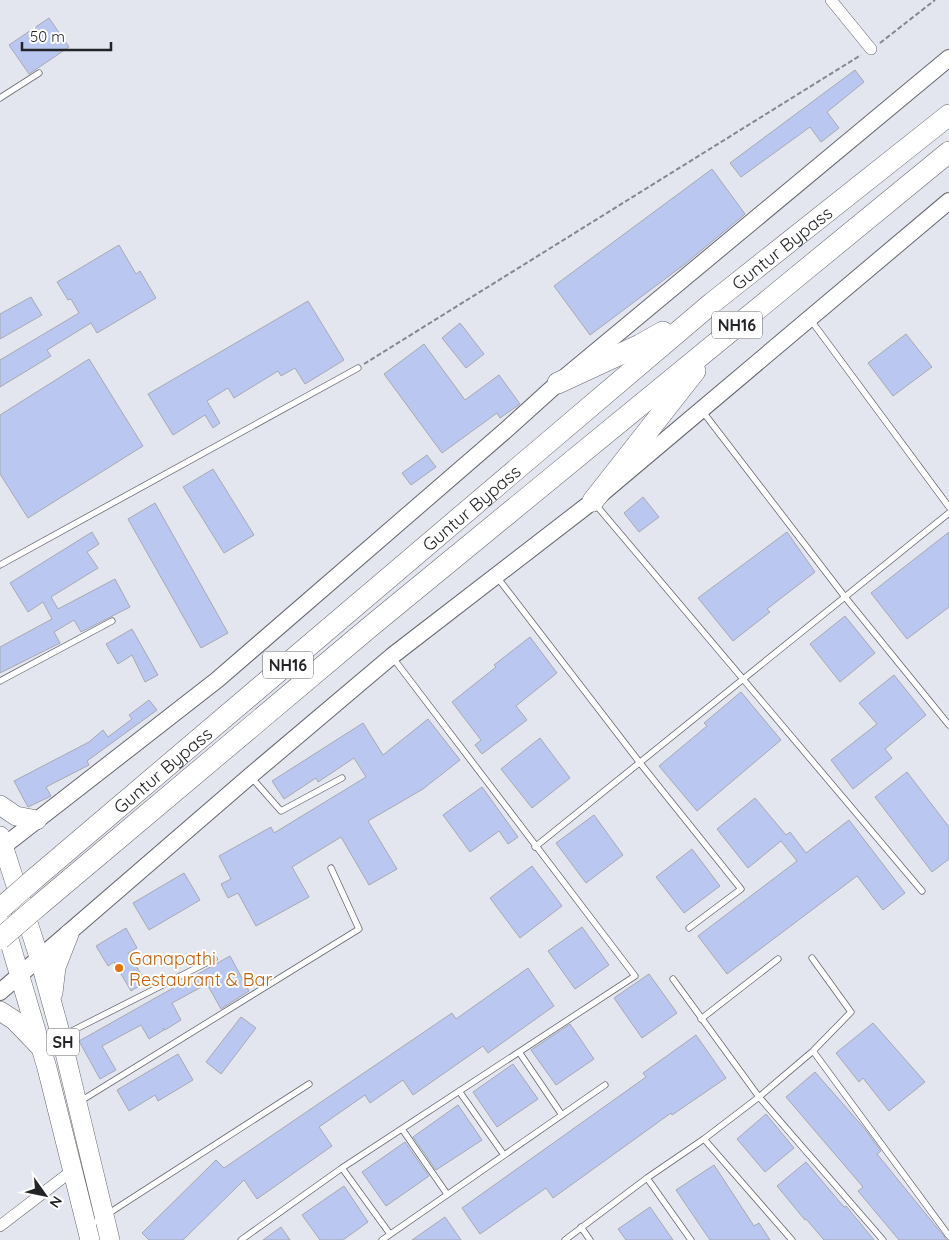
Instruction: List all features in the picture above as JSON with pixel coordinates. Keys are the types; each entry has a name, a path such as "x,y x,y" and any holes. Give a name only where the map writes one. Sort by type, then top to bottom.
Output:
{"highway":[{"name":"Guntur Bypass","path":"0,909 712,303 949,115"},
{"name":"Guntur Bypass","path":"0,939 372,626 721,337 949,152"},
{"path":"558,382 640,345 712,303"},
{"path":"593,501 721,337"}],"main road":[{"path":"0,805 16,816 37,820"},
{"name":"SH","path":"1,844 40,960 62,1036 110,1240"},
{"path":"0,909 42,1050 89,1233"},
{"path":"54,1007 53,986 56,966 69,934"},
{"path":"0,1011 14,1020 42,1050"}],"street":[{"path":"832,0 871,49"},
{"path":"1,844 37,820 217,680 506,430 558,382 949,58"},
{"path":"0,992 40,960 250,776 392,656 497,577 593,501 949,202"},
{"path":"0,1226 73,1170"}],"lane":[{"path":"0,98 39,73"},
{"path":"810,319 949,507"},
{"path":"0,565 358,368"},
{"path":"701,410 845,597 949,725"},
{"path":"593,501 922,891"},
{"path":"535,847 949,512"},
{"path":"497,577 640,763 741,889 689,928"},
{"path":"0,681 112,621"},
{"path":"241,1240 342,1168 635,976 535,847 392,656"},
{"path":"250,776 281,811 342,778"},
{"path":"78,1103 360,929 331,868"},
{"path":"565,1240 647,1178 704,1140 759,1097 813,1051 851,1012 812,958"},
{"path":"62,1036 214,959"},
{"path":"701,1019 778,959"},
{"path":"674,979 759,1097 883,1240"},
{"path":"813,1051 949,1236"},
{"path":"519,1052 562,1115"},
{"path":"89,1233 104,1216 310,1084"},
{"path":"382,1240 605,1085"},
{"path":"459,1092 504,1155"},
{"path":"402,1129 448,1194"},
{"path":"704,1140 792,1240"},
{"path":"342,1168 390,1234"},
{"path":"647,1178 691,1240"},
{"path":"582,1227 590,1240"}],"path":[{"path":"358,368 871,49 892,35 935,0"}],"building":[{"path":"49,18 69,47 29,74 9,45"},
{"path":"855,70 864,82 827,112 839,128 821,142 810,127 741,177 730,163"},
{"path":"712,169 745,214 685,264 590,335 554,286"},
{"path":"119,245 136,274 140,271 156,298 97,333 91,323 47,350 51,356 0,387 0,360 79,313 71,299 68,300 57,282"},
{"path":"31,297 42,315 0,339 0,314"},
{"path":"308,301 344,360 305,384 295,368 281,376 278,371 234,398 228,388 207,401 220,423 213,428 205,415 173,435 148,394"},
{"path":"460,323 484,354 466,368 442,338"},
{"path":"906,334 932,367 893,396 868,363"},
{"path":"424,344 465,400 499,375 520,404 500,418 497,413 442,453 384,374"},
{"path":"89,359 143,446 28,518 0,474 0,415"},
{"path":"427,455 436,467 411,485 402,473"},
{"path":"213,469 254,535 224,553 183,487"},
{"path":"643,497 659,517 639,532 624,513"},
{"path":"155,503 228,633 201,648 128,519"},
{"path":"92,532 99,544 87,552 98,568 51,597 58,609 115,579 130,607 81,632 74,620 54,632 60,643 0,673 0,647 52,619 43,602 28,612 10,583"},
{"path":"787,532 815,572 767,609 770,612 733,641 698,598"},
{"path":"949,532 949,607 907,639 871,593"},
{"path":"845,616 875,653 840,682 810,644"},
{"path":"132,629 158,675 145,682 132,655 118,664 106,644"},
{"path":"530,637 557,673 516,706 527,720 482,754 475,745 481,740 452,702 496,667 494,665"},
{"path":"894,675 926,715 885,749 892,758 853,789 831,760 877,724 859,703"},
{"path":"741,692 781,740 697,811 659,766 707,726 704,723"},
{"path":"149,700 157,710 87,761 89,765 46,787 51,796 28,807 14,781 89,742 103,730 108,737 132,719 129,715"},
{"path":"428,719 460,760 423,789 368,821 397,869 369,885 341,837 292,867 309,897 256,926 238,893 228,898 221,884 231,879 219,856 271,827 274,833 366,777 354,758 318,782 316,778 284,799 272,781 363,723 383,755"},
{"path":"540,738 570,778 532,808 501,769"},
{"path":"907,772 949,827 949,859 932,872 875,797"},
{"path":"482,787 518,837 508,844 499,831 470,852 443,815"},
{"path":"755,798 786,835 790,832 806,853 849,820 905,893 883,910 857,876 727,974 698,936 797,861 781,841 748,868 717,829"},
{"path":"594,815 623,855 586,883 556,843"},
{"path":"692,849 720,886 684,913 656,877"},
{"path":"532,866 562,906 520,938 490,898"},
{"path":"184,873 200,900 149,930 133,903"},
{"path":"582,927 609,965 575,989 548,951"},
{"path":"126,928 137,948 128,953 146,982 131,991 114,962 108,966 96,946"},
{"path":"230,956 249,991 221,1009 207,984 172,1003 181,1020 165,1030 163,1028 164,1030 149,1039 141,1025 102,1046 116,1070 100,1079 79,1041"},
{"path":"528,968 554,1006 488,1053 483,1046 413,1095 403,1080 370,1103 365,1095 319,1127 332,1146 257,1199 244,1180 183,1240 149,1240 142,1233 216,1160 224,1168 452,1013 456,1019"},
{"path":"649,974 677,1013 642,1038 614,998"},
{"path":"241,1017 256,1028 221,1074 206,1062"},
{"path":"873,1023 925,1082 889,1111 863,1078 859,1082 836,1053"},
{"path":"570,1024 594,1059 556,1085 531,1050"},
{"path":"696,1035 726,1078 672,1115 671,1113 553,1198 546,1188 480,1234 462,1208 646,1077 643,1073"},
{"path":"178,1054 193,1080 158,1101 155,1095 129,1111 117,1090"},
{"path":"513,1064 538,1099 497,1127 473,1092"},
{"path":"815,1072 864,1128 881,1151 877,1154 947,1240 899,1240 858,1191 863,1187 786,1097"},
{"path":"458,1105 482,1140 436,1170 413,1137"},
{"path":"766,1114 794,1148 765,1172 737,1139"},
{"path":"405,1142 429,1176 386,1206 362,1172"},
{"path":"806,1162 874,1240 824,1240 805,1220 777,1186"},
{"path":"714,1165 754,1226 759,1223 770,1240 710,1240 676,1190"},
{"path":"344,1186 368,1222 343,1240 320,1240 302,1215"},
{"path":"650,1207 673,1240 626,1240 618,1229"},
{"path":"445,1217 461,1240 412,1240"},
{"path":"281,1227 290,1240 263,1240"}],"place":[{"name":"Ganapathi Restaurant & Bar","path":"119,968"}]}
